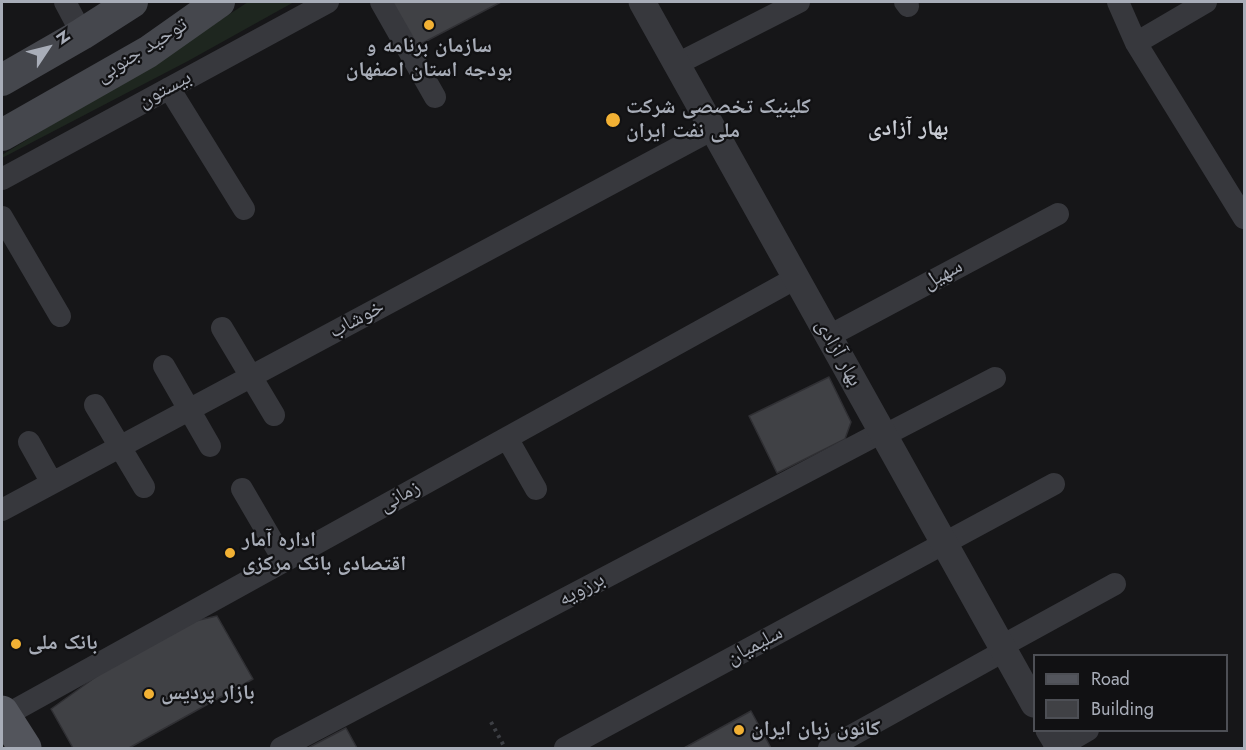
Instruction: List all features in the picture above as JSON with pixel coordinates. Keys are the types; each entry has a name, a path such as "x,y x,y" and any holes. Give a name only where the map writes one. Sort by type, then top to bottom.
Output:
{"main road":[{"path":"2,80 132,2"},
{"path":"139,57 122,57 118,52 119,46 183,2"},
{"name":"توحید جنوبی","path":"2,135 139,57 219,2"},
{"path":"3,714 25,748"}],"street":[{"path":"65,2 82,34"},
{"name":"بیستون","path":"2,179 328,2"},
{"path":"381,2 435,97"},
{"name":"بهار آزادی","path":"642,2 1033,700"},
{"path":"677,64 799,2"},
{"path":"1118,2 1136,43 1241,204"},
{"path":"1136,43 1206,2"},
{"path":"169,88 244,209"},
{"name":"خوشاب","path":"2,510 713,129"},
{"name":"سهیل","path":"829,336 1058,214"},
{"path":"2,217 60,316"},
{"name":"زمانی","path":"3,714 796,278"},
{"path":"222,328 274,416"},
{"path":"164,366 210,446"},
{"name":"برزویه","path":"281,748 883,433 996,378"},
{"path":"95,405 144,487"},
{"path":"507,438 536,489"},
{"path":"29,442 52,483"},
{"name":"سلیمیان","path":"565,748 1054,484"},
{"path":"242,489 285,561"},
{"path":"829,748 1115,584"},
{"path":"1056,742 1083,732"}],"path":[{"path":"491,722 505,748"}],"shaded area":[{"path":"248,2 294,2 188,61 2,158 2,155"}],"building":[{"name":"سازمان برنامه و بودجه استان اصفهان","path":"388,2 501,2 413,48"},
{"path":"829,377 851,422 845,439 777,473 749,416"},
{"name":"بازار پردیس","path":"217,616 253,679 129,748 73,748 51,709 164,628"},
{"name":"کانون زبان ایران","path":"751,711 771,748 684,748"},
{"path":"346,728 357,748 308,748"}],"place":[{"name":"سازمان برنامه و بودجه استان اصفهان","path":"429,25"},
{"name":"کلینیک تخصصی شرکت ملی نفت ایران","path":"613,120"},
{"name":"اداره آمار اقتصادی بانک مرکزی","path":"230,553"},
{"name":"بانک ملی","path":"16,644"},
{"name":"بازار پردیس","path":"149,694"},
{"name":"کانون زبان ایران","path":"739,730"}],"district":[{"name":"بهار آزادی","path":"908,130"}]}
